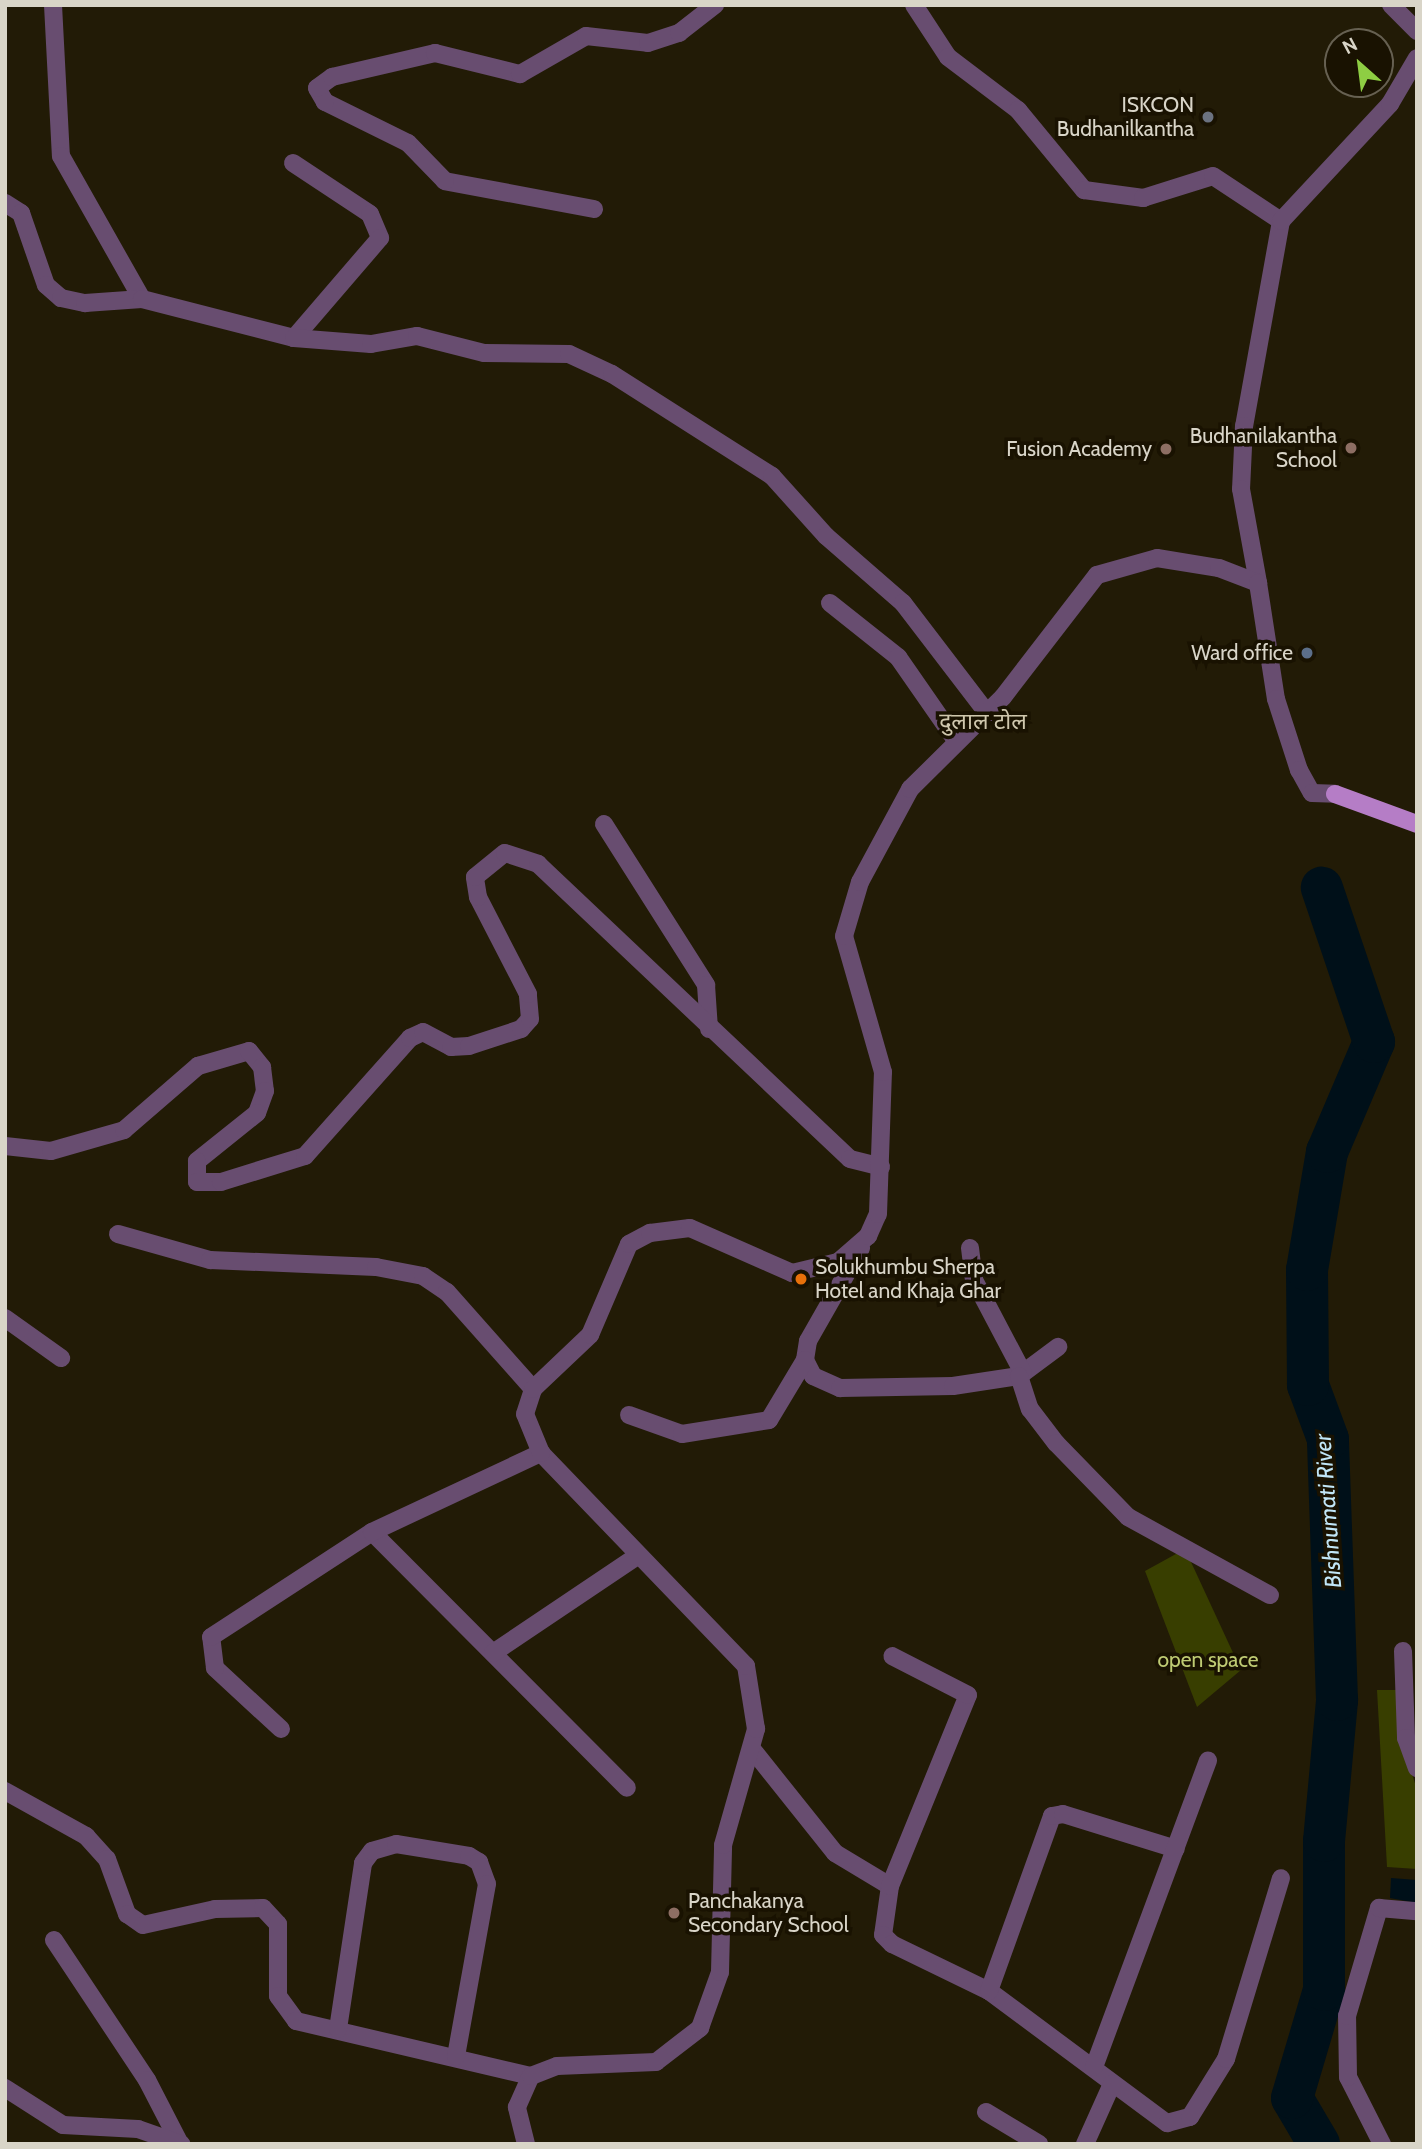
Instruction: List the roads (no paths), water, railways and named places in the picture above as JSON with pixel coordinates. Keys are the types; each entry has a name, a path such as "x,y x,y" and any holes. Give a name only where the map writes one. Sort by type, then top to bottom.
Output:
{"main road":[{"path":"1335,794 1417,824"}],"street":[{"path":"53,5 61,156 142,299"},
{"path":"594,209 445,181 408,143 325,102 317,88 332,77 435,53 520,74 586,36 648,43 679,33 715,5"},
{"path":"914,5 948,57 1018,110 1084,190 1143,198 1213,176 1281,221"},
{"path":"1391,5 1417,31"},
{"path":"1335,794 1312,793 1299,770 1276,699 1241,489 1244,426 1269,318 1281,221 1390,104 1417,58"},
{"path":"293,163 370,214 380,238 294,338"},
{"path":"5,203 21,213 46,285 61,298 85,303 142,299 294,338 371,344 417,336 484,353 569,354 612,374 772,476 826,536 903,603 987,713"},
{"path":"629,1415 682,1434 769,1420 804,1360 808,1341 868,1236 878,1213 883,1072 844,936 882,834 910,789 987,713 1097,575 1157,558 1219,568 1258,583"},
{"path":"830,603 898,657 957,742"},
{"path":"604,824 706,985 709,1029"},
{"path":"5,1146 51,1151 124,1130 198,1066 248,1051 262,1067 265,1091 257,1113 197,1161 197,1182 221,1182 305,1156 410,1038 423,1032 451,1047 469,1045 521,1029 530,1019 528,994 478,897 475,877 505,853 538,864 709,1029 850,1159 881,1167"},
{"path":"5,1790 86,1836 107,1859 127,1914 143,1924 215,1909 263,1908 278,1924 278,1996 296,2021 456,2056 531,2076 557,2066 656,2062 699,2028 720,1972 723,1845 752,1749 755,1702 746,1666 636,1557 541,1453 525,1414 533,1389 590,1335 629,1244 650,1233 691,1228 792,1273 838,1262 868,1236"},
{"path":"118,1234 210,1260 376,1267 423,1276 447,1292 533,1389"},
{"path":"970,1248 974,1280 1021,1374 1030,1409 1049,1434 1128,1517 1270,1595"},
{"path":"5,1318 61,1358"},
{"path":"804,1360 813,1376 840,1388 953,1386 1021,1374 1058,1347"},
{"path":"281,1729 215,1668 211,1637 372,1532 541,1453"},
{"path":"372,1532 627,1788"},
{"path":"493,1653 636,1557"},
{"path":"1403,1651 1406,1738 1417,1768"},
{"path":"892,1656 968,1695 890,1886 883,1935 989,1991 1167,2123 1190,2117 1226,2059 1281,1878"},
{"path":"752,1749 835,1853 890,1886"},
{"path":"1094,2067 1208,1761"},
{"path":"989,1991 1052,1816 1063,1814 1176,1849"},
{"path":"338,2029 363,1863 372,1851 396,1844 469,1856 479,1862 487,1884 456,2056"},
{"path":"1382,2144 1348,2077 1347,2016 1379,1908 1417,1911"},
{"path":"54,1940 147,2080 180,2143"},
{"path":"526,2144 517,2107 531,2076"},
{"path":"1085,2144 1112,2084"},
{"path":"5,2088 64,2125 138,2129 180,2143"},
{"path":"986,2112 1039,2144"}],"waterway":[{"name":"Bishnumati River","path":"1319,2144 1292,2098 1324,1990 1324,1841 1337,1700 1328,1439 1308,1385 1307,1270 1327,1152 1374,1042 1322,888"}],"place":[{"name":"ISKCON Budhanilkantha","path":"1208,117"},
{"name":"Budhanilakantha School","path":"1351,448"},
{"name":"Fusion Academy","path":"1166,449"},
{"name":"Ward office","path":"1307,653"},
{"name":"Solukhumbu Sherpa Hotel and Khaja Ghar","path":"801,1279"},
{"name":"Panchakanya Secondary School","path":"674,1913"}],"district":[{"name":"दुलाल टोल","path":"983,721"}],"park label":[{"name":"open space","path":"1208,1660"}]}
